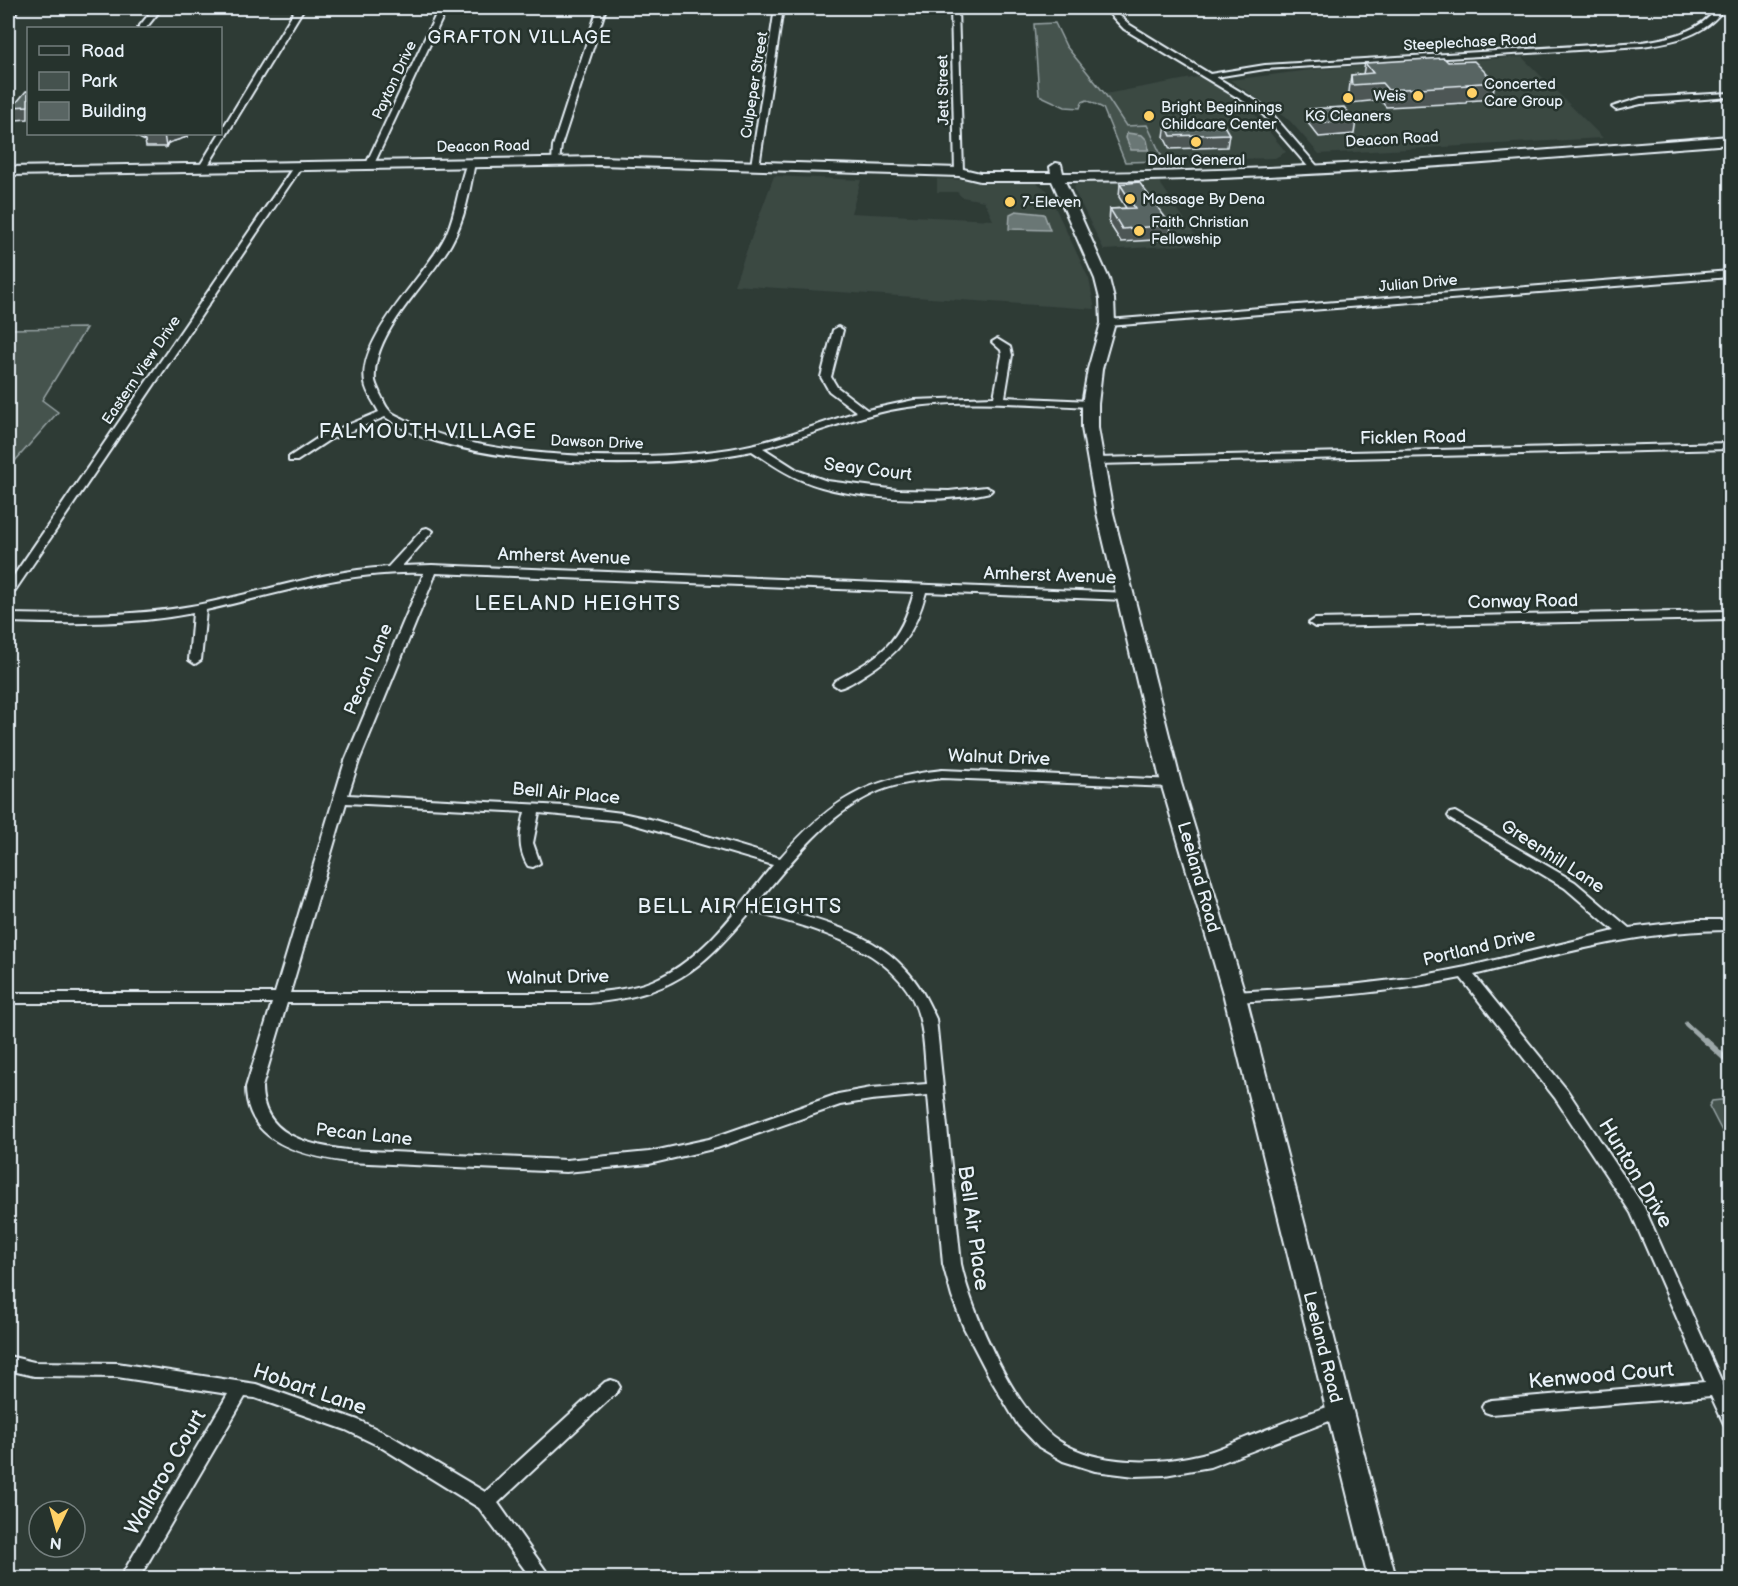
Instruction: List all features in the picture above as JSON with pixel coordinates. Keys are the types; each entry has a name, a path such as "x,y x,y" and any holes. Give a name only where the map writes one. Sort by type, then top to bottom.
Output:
{"main road":[{"name":"Deacon Road","path":"1311,164 1731,133"},
{"name":"Deacon Road","path":"8,171 555,161 959,172 980,177 1056,172 1311,164 1731,140"},
{"name":"Leeland Road","path":"1056,172 1059,186 1102,279 1107,299 1108,323 1095,369 1090,404 1090,428 1125,596 1172,783 1234,998 1382,1578"}],"street":[{"path":"8,16 15,8"},
{"path":"142,27 158,8"},
{"path":"203,166 300,8"},
{"name":"Payton Drive","path":"370,164 443,8"},
{"path":"555,161 557,146 602,8"},
{"name":"Culpeper Street","path":"755,166 779,8"},
{"name":"Jett Street","path":"954,8 959,172"},
{"path":"1108,8 1127,27 1263,109 1311,164"},
{"name":"Steeplechase Road","path":"1210,76 1265,67 1581,49 1646,43 1674,37 1700,27 1712,20 1720,8"},
{"path":"1616,107 1641,101 1731,96"},
{"name":"Dawson Drive","path":"471,162 454,226 447,241 433,264 391,320 371,368 371,391 386,414 431,438 483,449 579,458 660,459 710,456 754,447 863,412 938,401 999,400 1090,404"},
{"name":"Eastern View Drive","path":"8,592 299,165"},
{"name":"Julian Drive","path":"1108,323 1731,274"},
{"path":"838,330 826,377 834,389 863,412"},
{"path":"997,342 1008,355 999,400"},
{"path":"293,459 325,438 386,414"},
{"name":"Ficklen Road","path":"1096,461 1731,446"},
{"name":"Seay Court","path":"754,447 803,476 844,488 954,495 986,490"},
{"path":"392,570 427,531"},
{"name":"Amherst Avenue","path":"8,618 97,621 155,616 200,608 328,578 392,570 432,569 1125,596"},
{"name":"Pecan Lane","path":"432,569 379,691 340,799 279,999 254,1087 254,1098 259,1114 267,1127 296,1145 328,1153 533,1166 608,1164 649,1158 711,1144 838,1100 871,1094 935,1089"},
{"path":"840,684 896,648 915,616 921,588"},
{"path":"195,660 200,608"},
{"name":"Conway Road","path":"1315,623 1731,615"},
{"name":"Walnut Drive","path":"8,998 578,998 624,994 650,987 682,971 724,933 783,863 836,809 872,788 906,777 942,774 1172,783"},
{"name":"Bell Air Place","path":"340,799 587,812 649,823 783,863"},
{"path":"533,808 525,838 526,849 533,863"},
{"name":"Greenhill Lane","path":"1455,816 1570,885 1626,933"},
{"name":"Bell Air Place","path":"748,904 847,937 887,958 912,984 922,1001 928,1019 952,1264 957,1289 968,1321 983,1353 1027,1422 1040,1437 1057,1449 1085,1461 1126,1468 1157,1469 1216,1458 1339,1410"},
{"name":"Portland Drive","path":"1234,998 1375,988 1465,973 1626,933 1682,925 1731,925"},
{"name":"Hunton Drive","path":"1465,973 1561,1094 1638,1211 1731,1419"},
{"name":"Hobart Lane","path":"8,1363 34,1369 117,1370 263,1393 372,1434 486,1503 542,1578"},
{"path":"486,1503 611,1387"},
{"name":"Kenwood Court","path":"1491,1407 1716,1388"},
{"name":"Wallaroo Court","path":"129,1578 240,1389"}],"shaded area":[{"path":"1522,57 1603,138 1319,154 1290,121 1230,80 1318,69"},
{"path":"1203,76 1252,111 1286,152 1275,158 1164,161 1147,125 1126,126 1105,94"},
{"path":"1127,133 1142,135 1147,140 1149,150 1131,150 1126,138"},
{"path":"774,176 861,180 851,213 993,220 984,201 962,197 957,192 937,192 937,179 1037,183 1047,190 1089,279 1095,309 734,285"},
{"path":"1089,180 1158,180 1201,244 1104,250 1074,190 1075,185"},
{"path":"1016,211 1044,214 1050,230 1009,229 1010,214"}],"green space":[{"path":"1055,23 1066,46 1105,94 1126,126 1147,125 1164,161 1125,162 1103,108 1087,100 1082,102 1080,108 1065,107 1039,95 1034,24"},
{"path":"86,328 42,400 58,412 8,469 8,329"},
{"path":"1730,1099 1730,1141 1726,1139 1709,1106 1712,1101"}],"building":[{"path":"1444,58 1448,62 1474,61 1495,82 1388,90 1382,83 1352,85 1351,75 1373,73 1365,63"},
{"path":"26,91 27,91 27,106 13,107"},
{"path":"1344,107 1356,121 1320,123 1309,109"},
{"path":"1222,122 1229,134 1171,136 1166,124"},
{"path":"1139,182 1171,225 1122,229 1110,209 1135,208 1120,184"}],"waterway":[{"path":"1686,1024 1706,1042"},
{"path":"1705,1040 1730,1063"}],"place":[{"name":"Concerted Care Group","path":"1472,93"},
{"name":"Weis","path":"1418,96"},
{"name":"KG Cleaners","path":"1348,98"},
{"name":"Bright Beginnings Childcare Center","path":"1149,116"},
{"name":"Dollar General","path":"1196,142"},
{"name":"Massage By Dena","path":"1130,199"},
{"name":"7-Eleven","path":"1010,202"},
{"name":"Faith Christian Fellowship","path":"1139,231"}],"district":[{"name":"GRAFTON VILLAGE","path":"520,37"},
{"name":"FALMOUTH VILLAGE","path":"428,431"},
{"name":"LEELAND HEIGHTS","path":"578,603"},
{"name":"BELL AIR HEIGHTS","path":"740,906"}]}
